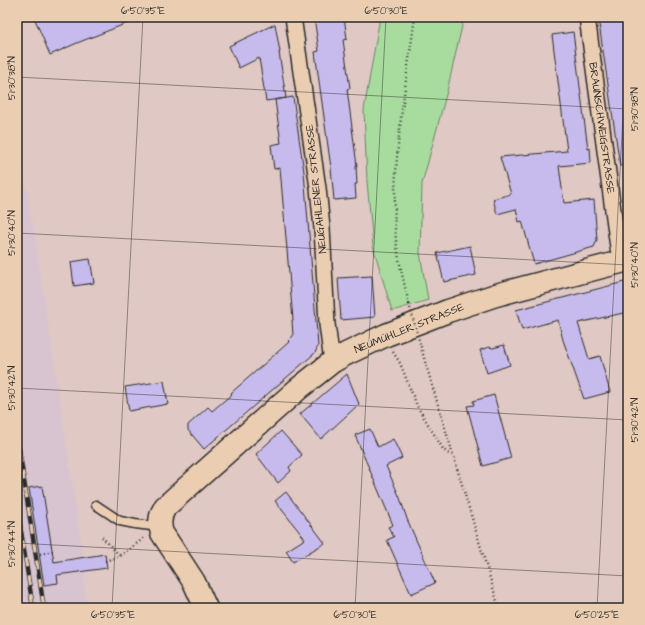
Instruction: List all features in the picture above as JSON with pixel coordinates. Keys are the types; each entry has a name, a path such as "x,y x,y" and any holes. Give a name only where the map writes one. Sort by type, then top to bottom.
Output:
{"main road":[{"name":"NEUMÜHLER STRASSE","path":"160,527 161,516 165,507 298,389 332,362 386,335 448,311 496,295 624,261"},
{"path":"160,527 165,538 172,546 194,582 206,608"}],"street":[{"name":"NEUGAHLENER STRASSE","path":"293,17 318,188 322,228 327,324 332,362"},
{"name":"BRAUNSCHWEIGSTRASSE","path":"587,17 624,261"}],"lane":[{"path":"96,504 120,521 160,527"}],"path":[{"path":"415,17 399,127 395,194 395,228 397,250 409,304 424,358 499,608"},
{"path":"386,335 400,363 417,406 443,449 452,455"},
{"path":"105,561 120,556 160,527"},
{"path":"102,537 120,556"},
{"path":"40,554 53,552"}],"shaded area":[{"path":"17,131 39,264 83,556 85,596 88,608 17,608"}],"green space":[{"path":"380,17 464,17 447,91 422,184 420,253 428,300 392,311 373,246 367,181 364,110"}],"building":[{"path":"34,17 65,17 68,22 81,17 140,18 50,55"},
{"path":"314,17 344,17 347,39 343,40 350,88 347,89 357,166 357,184 355,184 356,198 334,200 315,52 319,51"},
{"path":"598,17 628,17 628,30 625,30 628,52 628,166 620,166"},
{"path":"275,24 286,98 266,101 259,58 239,68 229,46"},
{"path":"573,32 591,163 559,166 564,203 594,200 597,240 594,247 534,264 522,221 519,222 516,209 497,214 493,199 511,194 500,157 567,151 552,35"},
{"path":"293,97 304,172 318,346 315,353 204,449 188,430 188,425 208,407 212,411 289,342 288,341 293,336 293,320 280,168 274,169 271,145 281,143 275,100"},
{"path":"470,246 476,275 444,282 437,253"},
{"path":"90,259 94,283 74,286 71,262"},
{"path":"372,276 375,317 341,320 338,278"},
{"path":"628,281 628,312 578,323 589,359 600,356 610,392 584,399 563,340 558,320 522,330 516,310"},
{"path":"504,345 510,365 487,373 480,350"},
{"path":"347,374 359,404 321,439 300,414"},
{"path":"164,381 168,404 129,411 125,387"},
{"path":"494,395 511,458 483,466 467,406 474,405 473,401"},
{"path":"370,429 378,447 393,439 402,458 386,466 435,583 411,594 387,540 394,537 388,527 393,525 355,435"},
{"path":"281,431 302,455 289,467 291,471 278,483 256,454"},
{"path":"42,486 54,562 105,554 107,568 57,575 58,583 44,585 29,488"},
{"path":"286,492 325,543 293,562 286,551 305,539 275,501"}],"railway":[{"path":"17,436 44,608"},
{"path":"17,505 33,608"}]}
